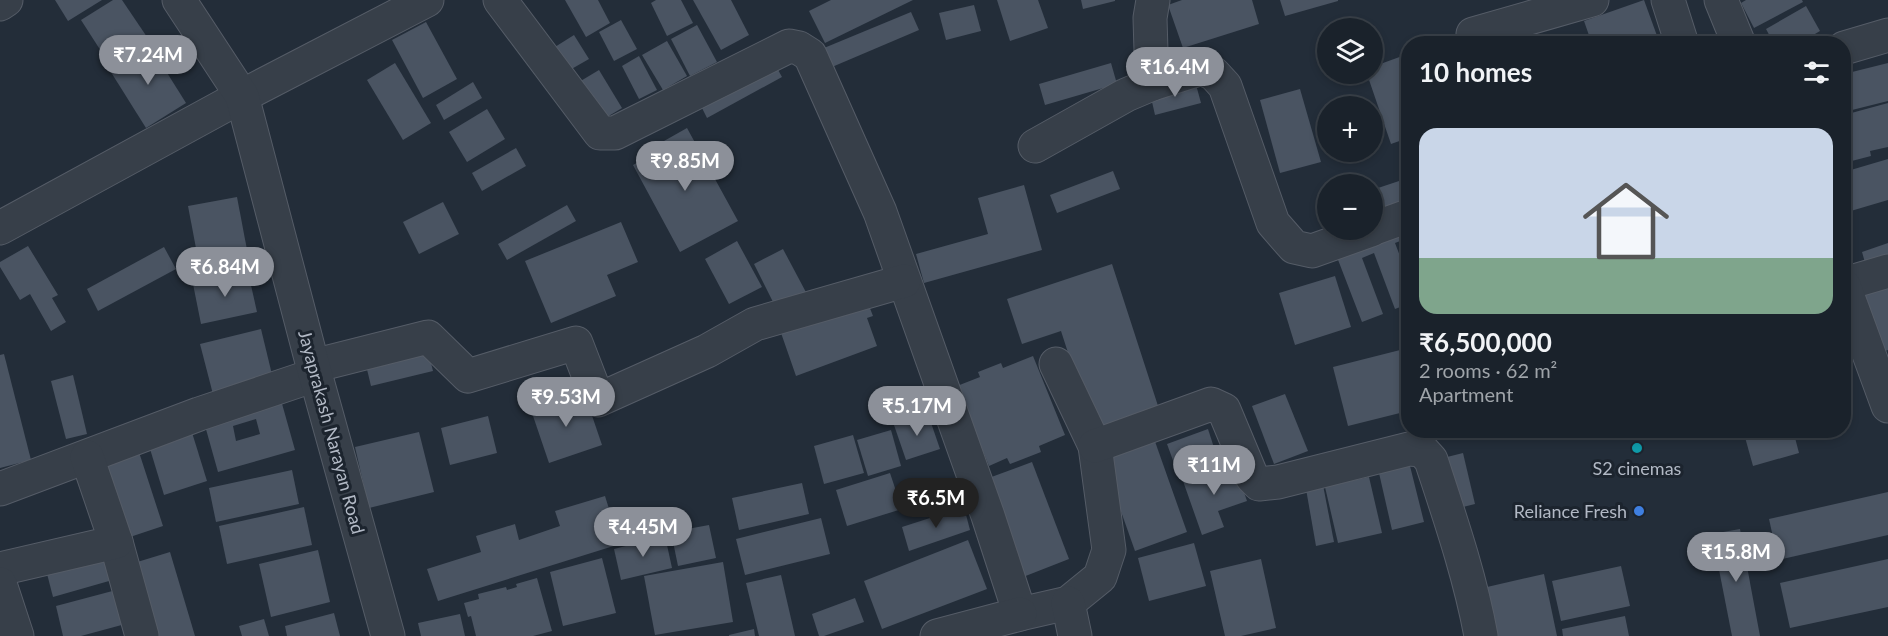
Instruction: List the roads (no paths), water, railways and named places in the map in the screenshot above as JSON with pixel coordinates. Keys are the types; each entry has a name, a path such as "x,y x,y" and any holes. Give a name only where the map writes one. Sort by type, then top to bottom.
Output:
{"street":[{"path":"0,4 6,0"},
{"name":"Jayaprakash Narayan Road","path":"179,0 243,96 385,635"},
{"path":"0,228 243,96 427,0"},
{"path":"500,0 600,133 615,133 789,46 799,48 810,55 880,212 984,505 1020,614"},
{"path":"1152,84 1150,18 1153,0"},
{"path":"1473,34 1592,0"},
{"path":"1668,0 1679,36"},
{"path":"1721,0 1736,36"},
{"path":"1851,46 1888,35"},
{"path":"1035,146 1126,95 1202,68 1214,74 1225,86 1273,224 1294,247 1312,251 1342,240"},
{"path":"1383,225 1401,219"},
{"path":"1851,283 1888,271"},
{"path":"0,489 87,458 314,370 428,337 468,376 576,343 598,400 707,351 755,324 904,281"},
{"path":"1851,304 1888,406"},
{"path":"937,636 1068,603 1100,578 1109,550 1095,446 1056,364"},
{"path":"1095,446 1211,404 1224,410 1252,477 1259,484 1278,482 1409,449 1422,450 1431,460 1456,537 1475,600 1481,636"},
{"path":"87,458 116,542 142,636"},
{"path":"0,569 116,542"},
{"path":"0,584 17,636"},
{"path":"1068,603 1075,636"}],"place":[{"name":"S2 cinemas","path":"1637,448"},
{"name":"Reliance Fresh","path":"1639,511"}]}
